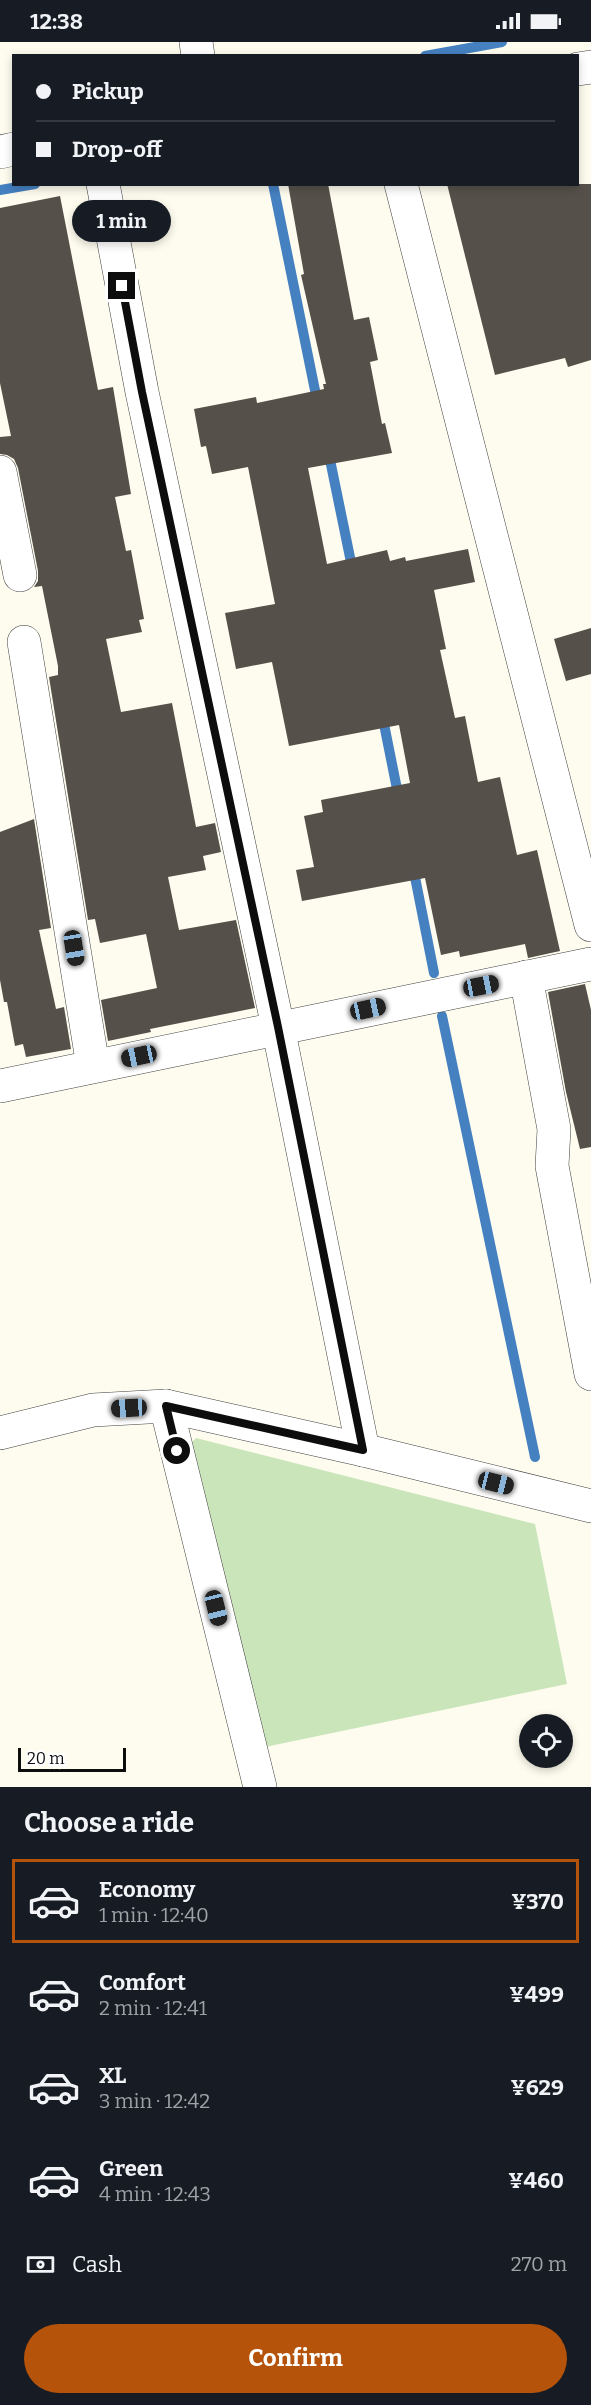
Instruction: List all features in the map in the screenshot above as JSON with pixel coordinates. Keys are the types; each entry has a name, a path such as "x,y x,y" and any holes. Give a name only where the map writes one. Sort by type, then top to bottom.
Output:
{"street":[{"path":"103,186 142,392 278,1027 363,1450"},
{"path":"402,186 591,925"},
{"path":"0,472 20,575"},
{"path":"24,642 93,1066"},
{"path":"0,1086 591,964"},
{"path":"526,977 555,1129 552,1166 591,1374"},
{"path":"166,1406 260,1787"},
{"path":"0,1433 93,1410 166,1406 589,1501"}],"green space":[{"path":"196,1438 535,1524 567,1684 265,1747 189,1445"}],"building":[{"path":"579,184 591,184 591,360 568,367 565,358 495,375 448,186 579,186"},
{"path":"288,186 328,186 354,320 369,317 378,360 370,362 382,424 385,423 392,453 308,468 327,564 387,550 390,561 405,557 406,561 468,549 475,582 434,590 446,649 440,650 455,718 465,716 478,782 500,777 517,855 537,850 560,951 528,958 525,944 460,957 459,951 441,955 425,878 302,901 296,870 314,867 304,816 323,812 321,800 410,783 399,725 289,746 272,662 236,669 225,613 275,604 248,467 212,474 206,446 201,447 194,409 256,397 257,403 324,389 323,384 326,384 301,275 304,274"},
{"path":"60,196 98,390 113,387 131,494 115,497 126,551 131,550 144,619 139,620 142,632 106,639 121,712 172,703 196,827 215,823 221,852 203,856 206,870 168,877 179,930 236,920 255,1008 150,1029 151,1032 108,1041 101,1000 157,988 146,934 100,943 95,919 88,920 49,677 58,675 58,666 42,586 34,587 38,581 38,571 18,468 14,459 0,454 0,437 11,436 0,383 0,208"},
{"path":"591,628 591,674 566,681 554,639"},
{"path":"34,819 51,928 39,930 56,1009 64,1007 71,1049 26,1057 23,1044 15,1046 7,1002 4,1002 0,980 0,832"},
{"path":"585,984 591,1010 591,1147 580,1149 566,1092 548,992"}],"waterway":[{"path":"436,54 502,42"},
{"path":"0,190 23,186"},
{"path":"273,186 318,405"},
{"path":"328,450 353,572"},
{"path":"382,714 399,799"},
{"path":"413,867 434,973"},
{"path":"442,1016 535,1457"}],"route":[{"path":"122,286 142,392 278,1027 363,1450 166,1406 177,1451"}]}
